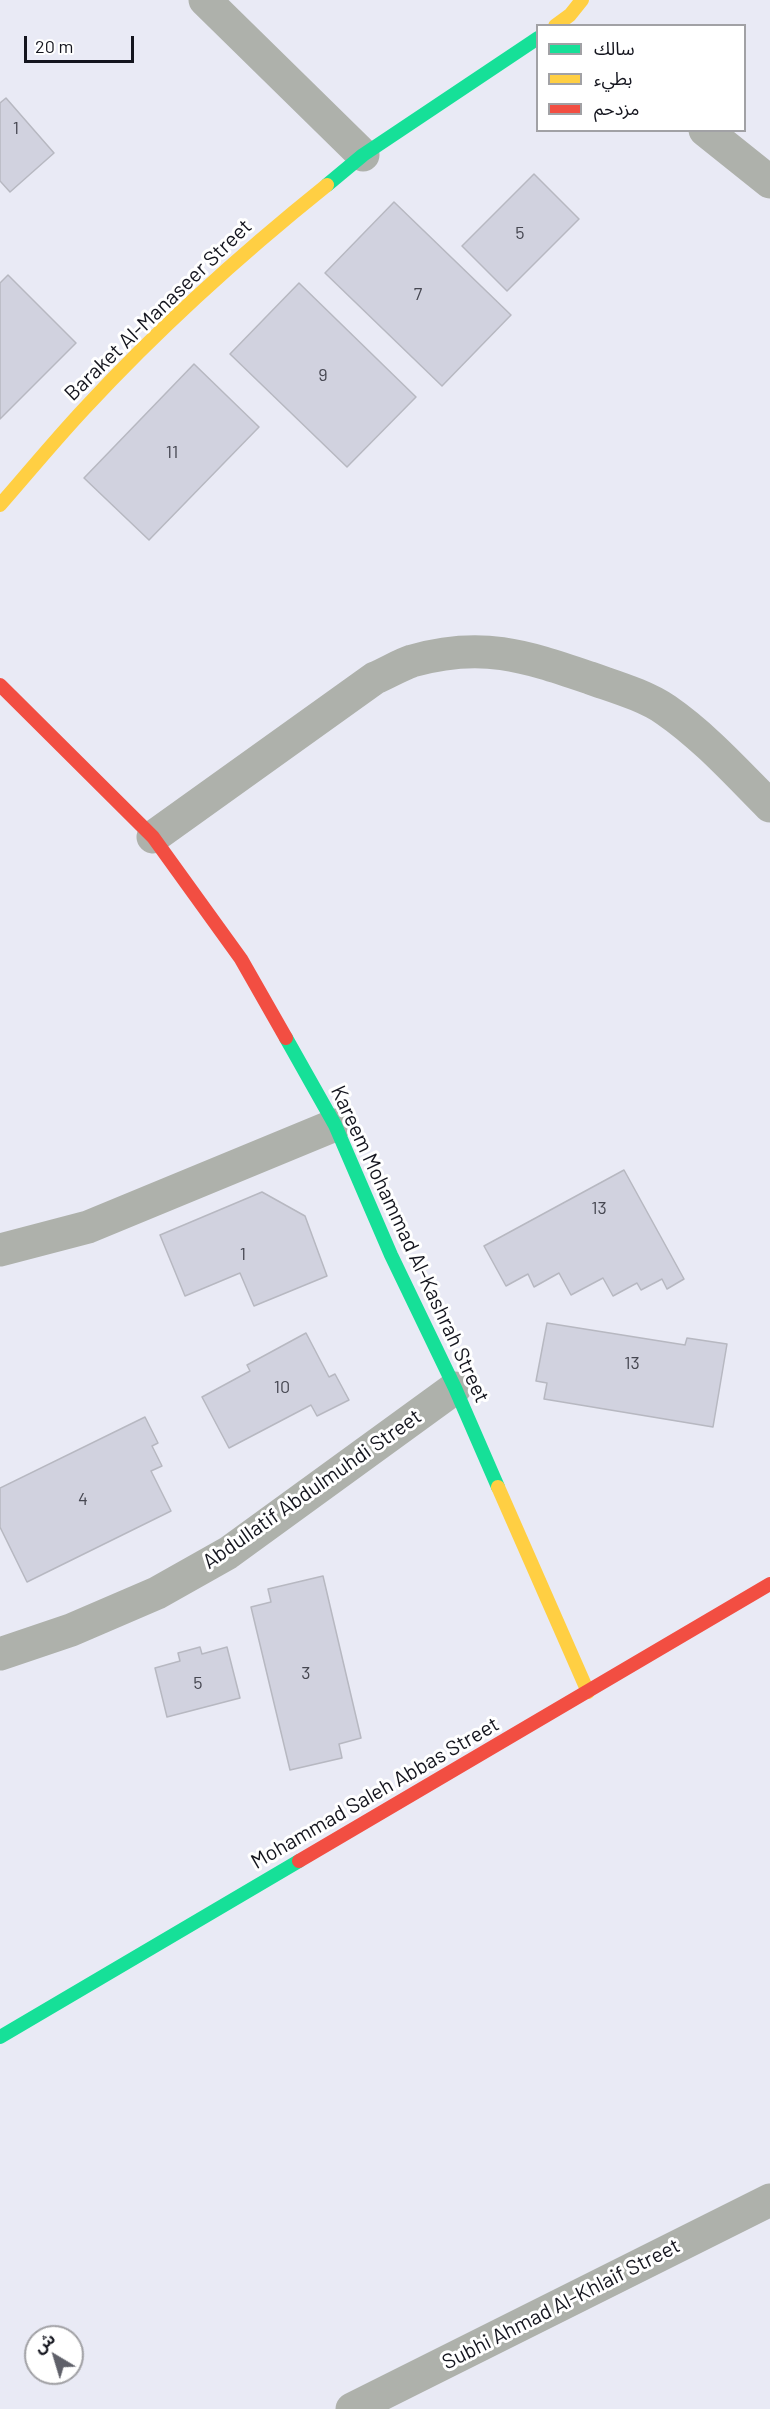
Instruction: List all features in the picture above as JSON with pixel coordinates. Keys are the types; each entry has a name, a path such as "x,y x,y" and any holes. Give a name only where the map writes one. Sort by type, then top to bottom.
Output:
{"street":[{"path":"205,0 363,155"},
{"name":"Baraket Al-Manaseer Street","path":"0,505 84,410 195,297 256,242 363,155 536,39"},
{"path":"708,132 770,182"},
{"path":"153,837 375,678 411,662 449,654 485,651 519,655 555,666 616,687 664,709 705,740 770,806"},
{"name":"Kareem Mohammad Al-Kashrah Street","path":"0,685 153,837 241,959 335,1125 391,1254 455,1388 588,1692"},
{"path":"0,1250 88,1227 335,1125"},
{"name":"Abdullatif Abdulmuhdi Street","path":"0,1654 71,1630 157,1593 228,1553 455,1388"},
{"name":"Mohammad Saleh Abbas Street","path":"0,2037 770,1584"},
{"name":"Subhi Ahmad Al-Khlaif Street","path":"352,2409 770,2200"}],"building":[{"path":"6,98 54,153 10,192 0,181 0,103"},
{"path":"534,174 579,219 507,291 462,246"},
{"path":"394,202 511,315 442,386 325,273"},
{"path":"8,275 76,343 0,419 0,283"},
{"path":"299,283 416,397 347,467 230,354"},
{"path":"194,364 259,427 149,540 84,478"},
{"path":"624,1170 684,1279 667,1289 662,1279 641,1290 637,1283 613,1296 603,1278 571,1295 559,1273 534,1287 528,1274 506,1286 484,1246"},
{"path":"262,1192 305,1216 327,1276 254,1306 240,1273 185,1296 160,1235"},
{"path":"547,1323 685,1345 687,1338 727,1344 713,1427 544,1399 547,1383 536,1381"},
{"path":"306,1333 329,1377 335,1374 349,1400 317,1416 311,1405 229,1448 202,1397 250,1371 247,1365"},
{"path":"145,1417 158,1443 152,1446 162,1466 151,1471 171,1511 27,1582 0,1527 0,1488"},
{"path":"323,1576 361,1738 339,1744 342,1758 290,1770 251,1607 271,1602 268,1589"},
{"path":"200,1647 202,1654 227,1647 240,1698 167,1717 155,1668 180,1661 178,1653"}],"traffic: fast":[{"path":"327,185 363,155 536,39"},
{"path":"286,1038 335,1125 391,1255 455,1388 498,1487"},
{"path":"0,2037 299,1861"}],"traffic: slow":[{"path":"558,24 570,15 582,0"},
{"path":"0,505 74,420 171,320 263,238 327,185"},
{"path":"498,1487 588,1692"}],"traffic: jam":[{"path":"0,685 153,837 241,959 286,1038"},
{"path":"299,1861 770,1584"}]}
